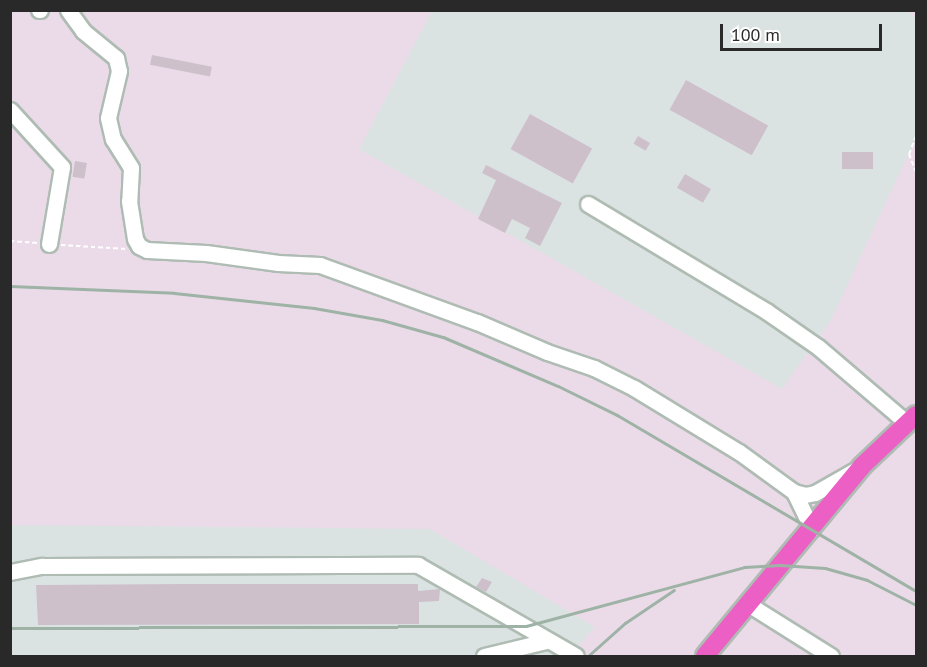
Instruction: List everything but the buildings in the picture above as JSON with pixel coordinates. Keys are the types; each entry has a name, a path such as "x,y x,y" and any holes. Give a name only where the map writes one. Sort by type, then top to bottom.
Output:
{"main road":[{"path":"705,657 862,466 912,419"}],"street":[{"path":"68,10 83,31 116,58 119,71 108,118 113,138 131,168 129,201 135,239 147,250 206,253 320,266 477,322 547,352 594,368 633,388 739,452 794,492 805,495 815,493 862,466"},
{"path":"10,110 62,167 49,244"},
{"path":"588,204 766,311 818,347 912,419"},
{"path":"794,492 812,529"},
{"path":"10,572 42,566 418,565 576,657"},
{"path":"748,604 831,657"},
{"path":"484,657 546,641"}],"path":[{"path":"916,136 909,154 916,172"},
{"path":"10,241 147,250"}],"shaded area":[{"path":"905,10 916,18 916,138 831,320 782,389 359,149 432,11"},
{"path":"11,525 430,529 595,627 569,656 11,656"}],"railway":[{"path":"10,286 174,293 314,308 382,320 443,337 558,386 617,415 916,591"},
{"path":"10,628 526,626 744,567 780,565 825,568 867,580 916,605"},
{"path":"588,656 625,623 674,590"}]}
